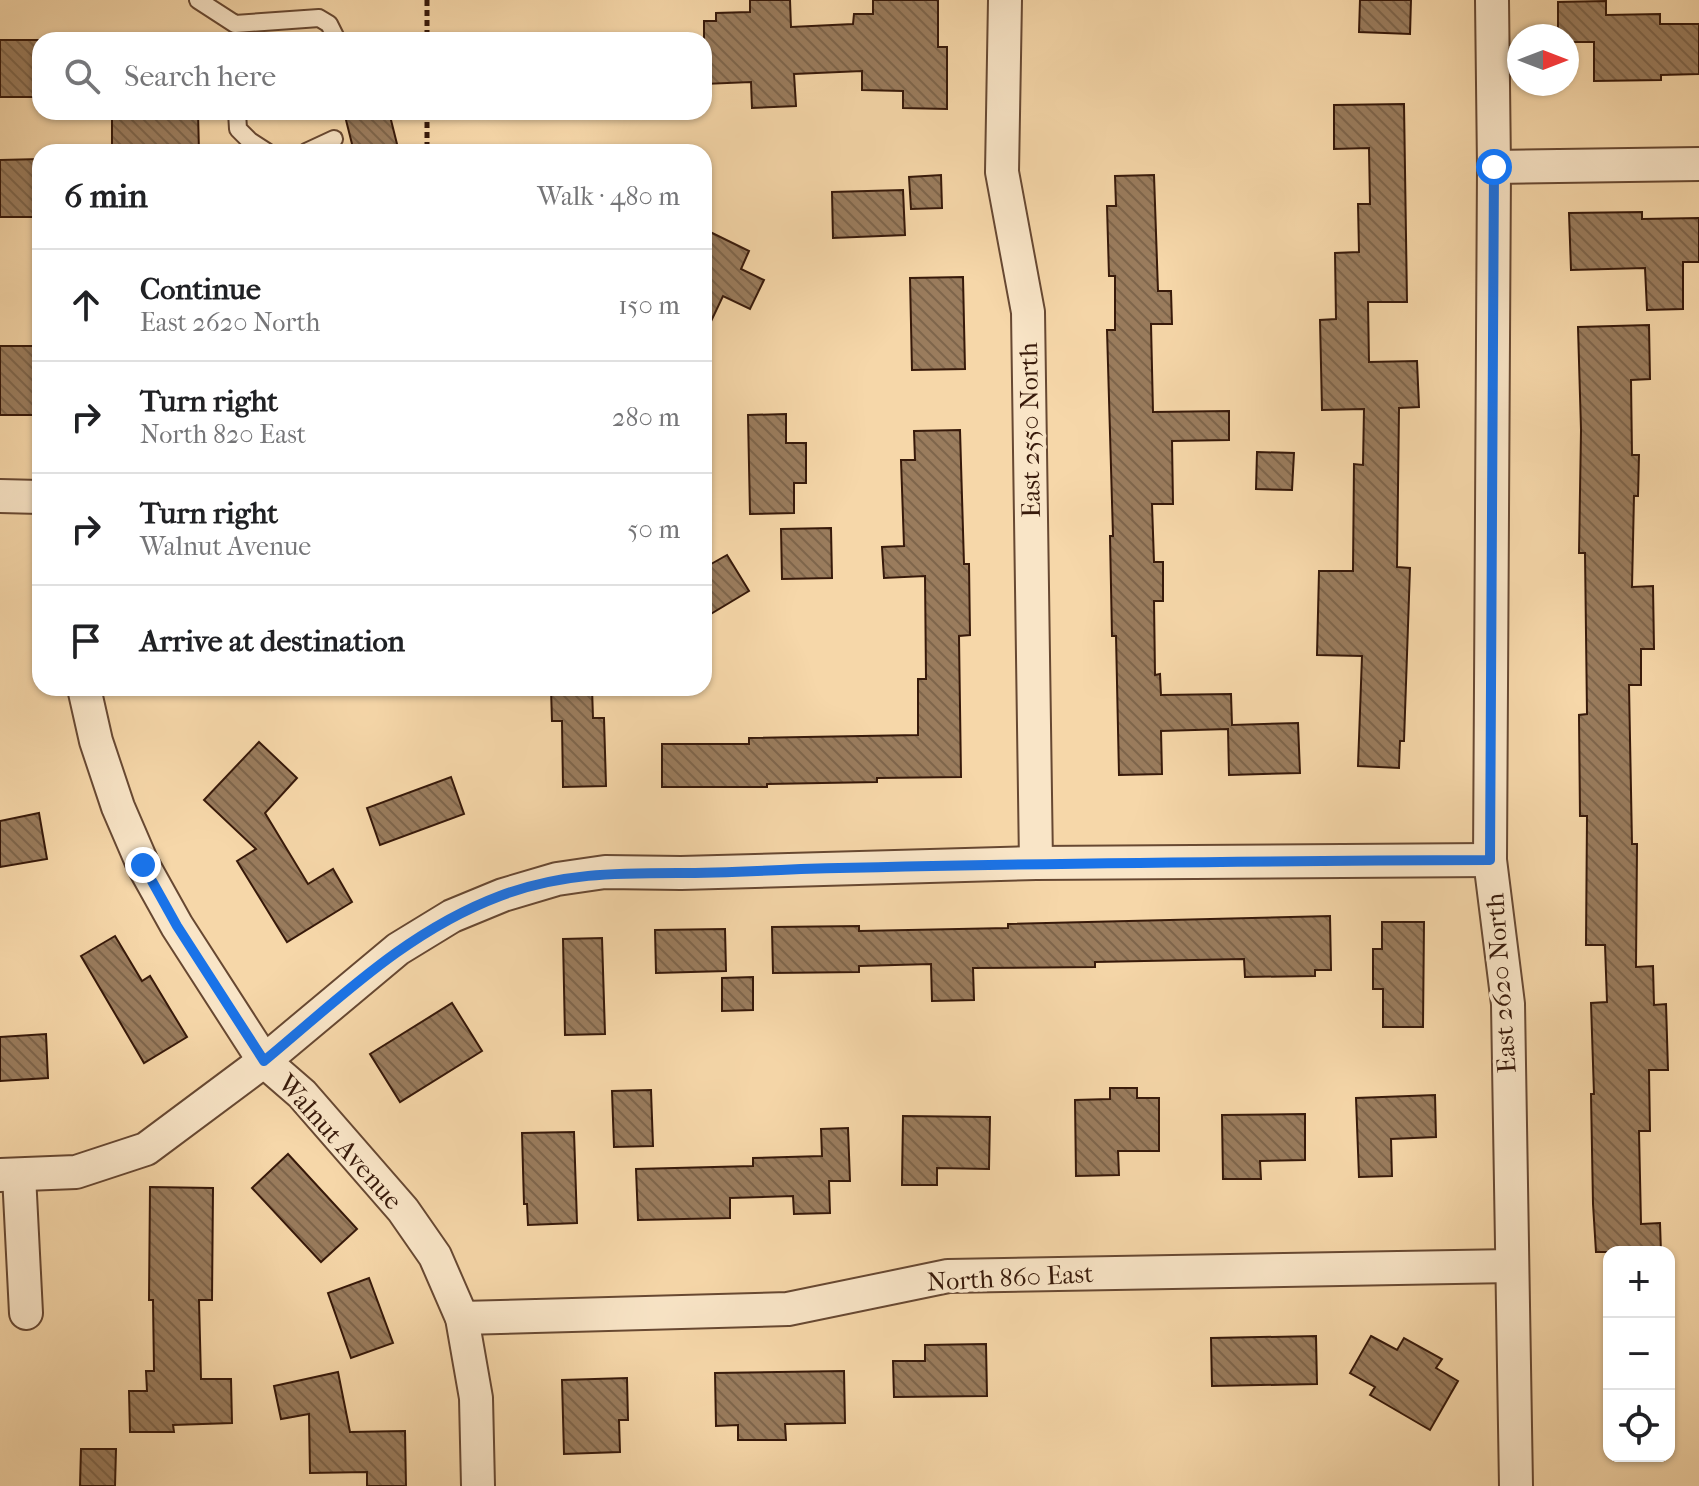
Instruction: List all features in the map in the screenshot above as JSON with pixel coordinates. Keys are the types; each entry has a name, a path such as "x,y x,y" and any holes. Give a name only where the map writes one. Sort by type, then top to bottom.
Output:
{"street":[{"name":"East 2550 North","path":"1005,0 1002,172 1028,312 1036,863"},
{"name":"East 2620 North","path":"1492,0 1490,860 1508,1004 1516,1486"},
{"path":"1494,167 1699,164"},
{"path":"0,496 32,497"},
{"name":"Walnut Avenue","path":"86,696 96,741 118,807 143,865 177,926 264,1061 302,1094 403,1210 435,1256 462,1318 476,1398 478,1486"},
{"path":"26,1313 10,1175 76,1172 146,1149 264,1061 398,949 452,916 503,895 557,879 605,872 681,873 1036,863 1490,860"},
{"name":"North 860 East","path":"462,1318 788,1309 948,1276 1512,1266"}],"lane":[{"path":"198,0 235,32 319,18 329,24 333,32"},
{"path":"237,120 238,129 255,144"},
{"path":"323,144 334,139"}],"path":[{"path":"427,0 427,32"},
{"path":"427,120 427,144"}],"building":[{"path":"750,0 790,0 791,27 853,24 854,14 873,14 873,0 938,0 938,47 947,47 947,109 903,108 903,91 862,90 862,71 794,74 796,106 752,108 751,82 712,84 712,32 704,32 704,21 716,21 716,13 750,12"},
{"path":"1360,0 1411,0 1410,34 1359,32"},
{"path":"1606,1 1606,15 1660,14 1660,24 1699,24 1699,74 1661,75 1661,80 1594,81 1594,42 1579,42 1579,24 1558,24 1558,2"},
{"path":"0,40 32,40 32,97 0,97"},
{"path":"1404,104 1407,302 1368,302 1369,362 1417,361 1419,407 1399,408 1397,567 1410,568 1404,741 1400,741 1399,768 1358,766 1362,656 1317,655 1319,571 1353,571 1354,464 1363,465 1364,409 1322,410 1320,320 1336,319 1335,253 1359,252 1358,204 1370,204 1369,148 1334,149 1334,105"},
{"path":"112,120 198,120 199,144 112,144"},
{"path":"346,120 391,120 397,144 352,144"},
{"path":"32,159 32,217 0,217 0,160"},
{"path":"941,175 942,208 911,209 909,177"},
{"path":"1154,175 1158,291 1171,291 1172,324 1151,324 1153,412 1229,411 1229,440 1172,441 1173,504 1152,504 1154,562 1163,562 1163,601 1154,601 1155,675 1160,674 1161,695 1231,694 1232,725 1298,723 1300,773 1229,775 1228,729 1161,731 1162,774 1119,775 1116,636 1112,636 1110,536 1113,536 1107,330 1115,330 1115,276 1109,276 1107,206 1116,206 1115,176"},
{"path":"903,190 905,235 833,238 832,192"},
{"path":"1642,212 1642,219 1699,218 1699,262 1683,262 1683,309 1647,310 1645,268 1571,270 1569,213"},
{"path":"712,233 749,251 741,269 764,280 750,309 723,296 712,319"},
{"path":"963,277 965,369 912,370 910,278"},
{"path":"1649,325 1650,379 1631,380 1632,455 1639,455 1638,496 1634,496 1632,587 1653,586 1654,649 1641,649 1641,685 1629,685 1632,844 1637,844 1636,967 1653,966 1654,1005 1666,1004 1668,1070 1649,1070 1650,1131 1639,1131 1641,1224 1660,1223 1661,1246 1603,1246 1603,1252 1596,1252 1593,1204 1591,1003 1607,1002 1605,945 1586,945 1587,816 1580,816 1579,715 1587,714 1585,553 1579,553 1581,430 1578,327"},
{"path":"0,346 32,346 32,415 0,415"},
{"path":"786,414 786,443 806,443 806,483 794,483 794,513 750,514 748,415"},
{"path":"960,430 964,564 969,564 970,635 959,636 961,777 877,778 877,782 767,784 767,787 662,787 662,744 749,744 749,738 918,735 918,679 926,679 925,576 884,578 882,547 904,546 901,460 915,460 914,431"},
{"path":"1257,452 1294,453 1292,490 1256,489"},
{"path":"831,528 832,578 782,579 781,529"},
{"path":"727,555 749,591 712,613 712,563"},
{"path":"551,696 592,696 593,718 604,718 606,786 563,787 562,721 552,721"},
{"path":"259,742 297,778 265,813 308,884 333,869 352,902 287,942 237,861 256,849 204,800"},
{"path":"451,777 464,814 380,845 367,808"},
{"path":"39,813 47,859 0,867 0,821"},
{"path":"1330,916 1331,970 1315,970 1315,976 1245,977 1244,959 1095,962 1095,967 973,968 974,1000 932,1001 931,964 859,966 859,972 773,973 772,927 859,926 859,931"},
{"path":"1382,922 1424,922 1423,1027 1383,1027 1383,989 1373,989 1373,949 1382,949"},
{"path":"725,929 726,971 656,973 655,930"},
{"path":"115,936 142,981 150,976 187,1037 144,1063 81,956"},
{"path":"602,938 605,1034 565,1035 563,939"},
{"path":"753,977 753,1010 722,1011 722,978"},
{"path":"452,1003 482,1051 400,1102 370,1054"},
{"path":"46,1034 48,1078 0,1081 0,1037"},
{"path":"1110,1088 1137,1088 1137,1098 1159,1098 1159,1151 1118,1151 1119,1175 1076,1176 1075,1100 1110,1099"},
{"path":"651,1090 653,1146 614,1147 612,1091"},
{"path":"1435,1095 1436,1137 1391,1139 1392,1176 1359,1177 1356,1098"},
{"path":"1305,1114 1305,1160 1260,1161 1261,1179 1223,1179 1222,1115"},
{"path":"903,1116 990,1117 989,1169 937,1168 937,1185 902,1185"},
{"path":"848,1128 850,1181 829,1181 830,1213 794,1214 793,1196 730,1198 730,1218 638,1220 636,1169 753,1166 753,1158 822,1156 821,1129"},
{"path":"574,1132 577,1223 528,1225 527,1204 524,1204 522,1133"},
{"path":"288,1154 357,1229 321,1262 252,1188"},
{"path":"150,1187 213,1188 212,1300 199,1300 201,1379 231,1379 232,1423 173,1425 174,1432 130,1432 129,1391 147,1391 146,1371 154,1371 153,1300 149,1300"},
{"path":"369,1278 393,1343 351,1358 328,1293"},
{"path":"1316,1336 1317,1384 1212,1386 1211,1338"},
{"path":"1371,1336 1397,1350 1404,1338 1442,1359 1436,1368 1458,1381 1430,1430 1370,1395 1375,1387 1350,1373"},
{"path":"986,1344 987,1396 894,1397 893,1361 925,1361 925,1345"},
{"path":"844,1371 845,1423 785,1424 786,1440 738,1440 738,1425 716,1426 715,1373"},
{"path":"338,1372 350,1432 405,1431 406,1486 367,1486 367,1472 310,1473 309,1414 281,1419 274,1386"},
{"path":"627,1378 628,1420 619,1420 620,1452 564,1454 562,1380"},
{"path":"81,1449 116,1449 115,1486 80,1486"}],"route":[{"path":"143,865 177,926 264,1061 398,949 452,916 503,895 557,879 605,872 681,873 1036,863 1490,860 1494,167"}]}
